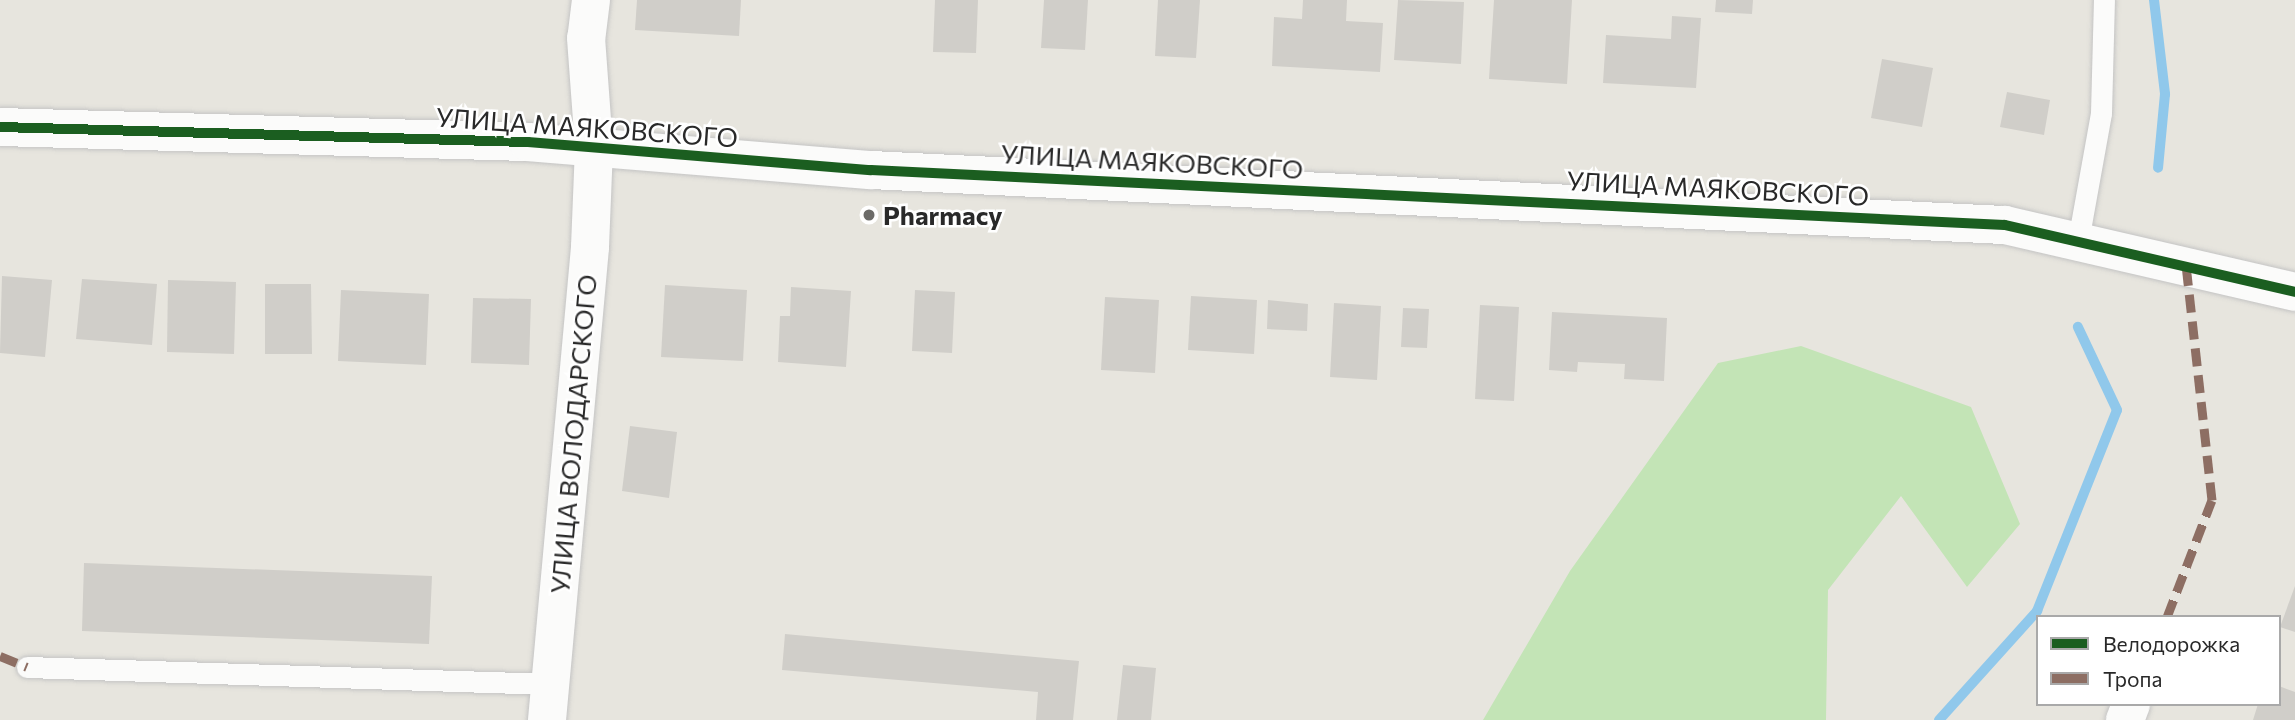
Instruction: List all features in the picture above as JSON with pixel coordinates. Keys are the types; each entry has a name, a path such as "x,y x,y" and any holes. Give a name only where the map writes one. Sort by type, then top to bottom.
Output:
{"street":[{"name":"УЛИЦА ВОЛОДАРСКОГО","path":"549,702 590,247 594,148 586,38 591,0"},
{"name":"УЛИЦА МАЯКОВСКОГО","path":"0,127 594,148 871,170 2005,225 2295,292"}],"lane":[{"path":"2078,240 2101,113 2104,0"},
{"path":"27,667 549,702"}],"green space":[{"path":"1801,346 1971,407 2020,524 1967,587 1901,496 1828,590 1826,720 1483,720 1570,571 1718,363"}],"building":[{"path":"637,0 741,0 739,36 635,30"},
{"path":"935,0 978,0 976,53 933,52"},
{"path":"1044,0 1088,0 1085,50 1041,48"},
{"path":"1158,0 1200,0 1196,58 1155,56"},
{"path":"1303,0 1347,0 1346,21 1383,23 1380,72 1272,66 1274,17 1302,19"},
{"path":"1398,0 1464,2 1461,64 1394,60"},
{"path":"1494,0 1572,0 1567,84 1489,79"},
{"path":"1716,0 1753,0 1752,14 1715,12"},
{"path":"1672,16 1701,18 1696,88 1603,83 1606,35 1671,39"},
{"path":"1882,59 1933,68 1922,127 1871,118"},
{"path":"2007,92 2050,100 2044,135 2000,127"},
{"path":"2,276 52,280 45,357 0,353"},
{"path":"82,279 157,284 152,345 76,339"},
{"path":"168,280 236,282 234,354 167,352"},
{"path":"265,284 311,284 312,354 265,354"},
{"path":"665,285 747,290 743,361 661,357"},
{"path":"791,287 851,291 846,367 778,362 780,316 790,316"},
{"path":"341,290 429,294 426,365 338,361"},
{"path":"915,290 955,292 952,353 912,351"},
{"path":"1191,296 1257,300 1254,354 1188,350"},
{"path":"1105,297 1159,300 1155,373 1101,370"},
{"path":"473,298 531,299 529,365 471,363"},
{"path":"1268,300 1308,304 1307,331 1267,329"},
{"path":"1334,303 1381,306 1377,380 1330,377"},
{"path":"1480,305 1519,307 1514,401 1475,399"},
{"path":"1403,308 1429,309 1427,348 1401,347"},
{"path":"1552,312 1667,318 1664,381 1624,379 1625,364 1578,362 1577,372 1549,370"},
{"path":"630,426 677,432 669,498 622,491"},
{"path":"84,563 432,576 429,644 82,631"},
{"path":"2295,586 2295,632 2281,627"},
{"path":"785,634 1079,661 1073,720 1036,720 1038,692 782,670"},
{"path":"1123,665 1156,668 1151,720 1117,720"},
{"path":"2281,687 2295,692 2295,720 2253,720 2257,706 2281,706"}],"waterway":[{"path":"2154,0 2165,94 2158,168"},
{"path":"1939,720 2037,611 2117,410 2078,327"}],"marked path":[{"path":"2168,615 2212,500 2186,263"},
{"path":"0,656 27,667"}],"cycle path":[{"path":"0,127 528,142 871,170 2005,225 2295,292"}],"place":[{"name":"Pharmacy","path":"869,215"}]}
